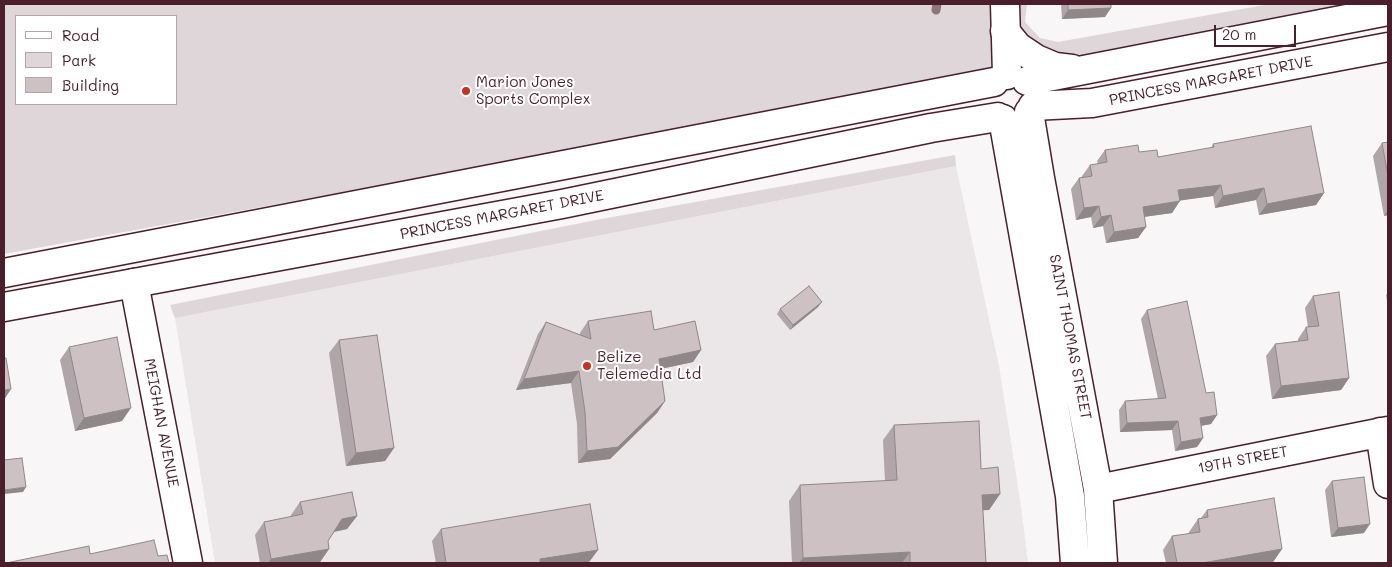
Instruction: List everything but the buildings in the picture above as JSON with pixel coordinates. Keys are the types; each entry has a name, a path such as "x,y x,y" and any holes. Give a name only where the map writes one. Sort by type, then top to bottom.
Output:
{"main road":[{"path":"1006,4 1005,31 1018,91"},
{"name":"PRINCESS MARGARET DRIVE","path":"4,273 1018,91 1076,70 1388,11"},
{"path":"1005,31 1018,47 1036,59 1055,67 1076,70"},
{"name":"PRINCESS MARGARET DRIVE","path":"1018,91 1092,103 1388,47"},
{"name":"SAINT THOMAS STREET","path":"1075,563 1070,496 1000,118 993,113 988,100 990,88 1018,91 1041,188 1098,489 1103,563"},
{"name":"PRINCESS MARGARET DRIVE","path":"4,307 562,204 921,130 1000,118 1017,120 1018,91"},
{"name":"MEIGHAN AVENUE","path":"134,283 188,563"},
{"path":"1384,432 1388,484"},
{"name":"19TH STREET","path":"1098,489 1384,432"}],"shaded area":[{"path":"956,166 999,366 1028,563 215,563 175,318"}],"green space":[{"path":"4,4 1027,4 1025,22 1040,38 1058,42 1270,4 1358,4 1120,50 4,254"},
{"path":"955,155 956,166 175,318 170,305 596,220"}],"waterway":[{"path":"936,10 937,4"}],"place":[{"name":"Marion Jones Sports Complex","path":"466,91"},
{"name":"Belize Telemedia Ltd","path":"587,366"}]}
